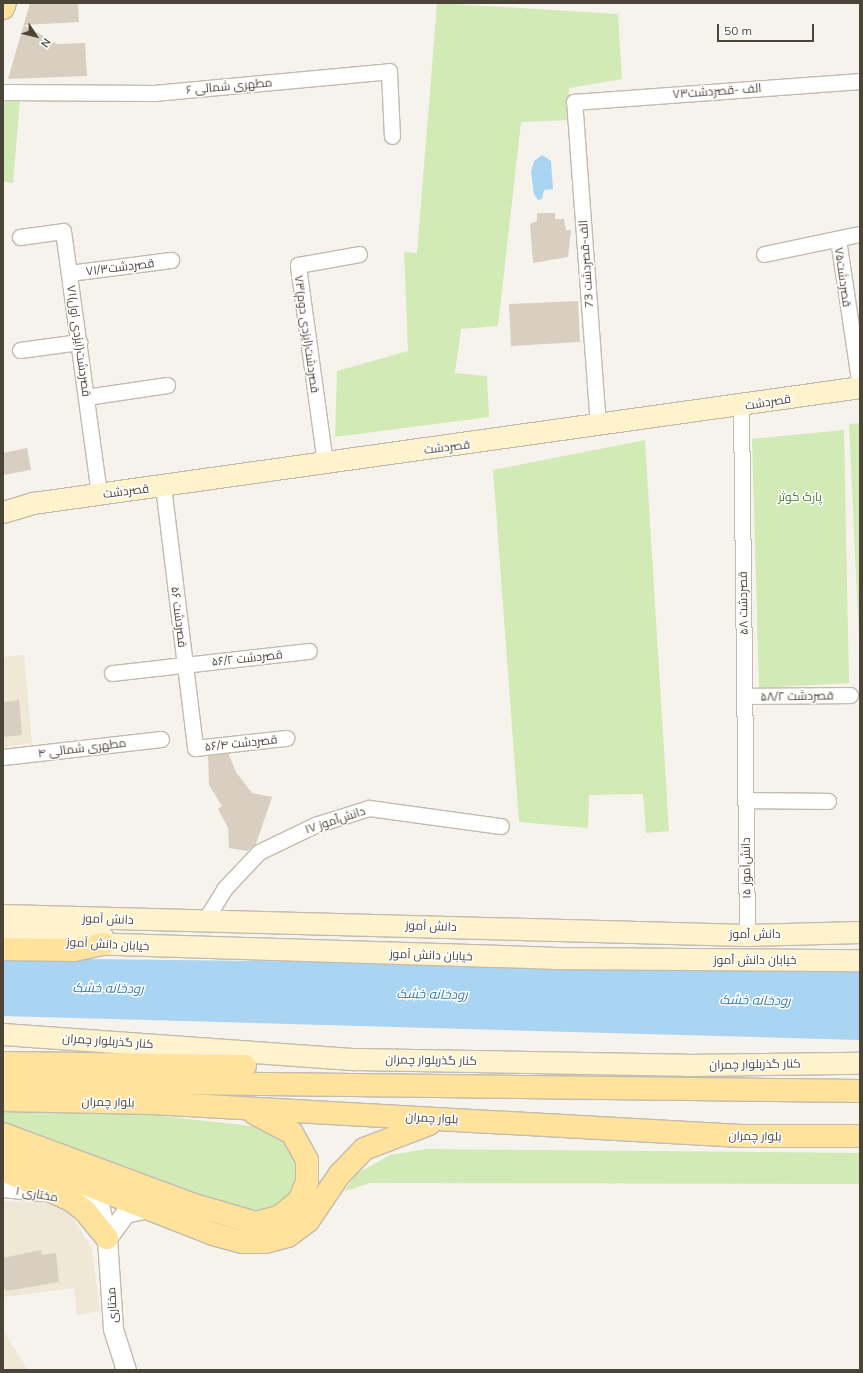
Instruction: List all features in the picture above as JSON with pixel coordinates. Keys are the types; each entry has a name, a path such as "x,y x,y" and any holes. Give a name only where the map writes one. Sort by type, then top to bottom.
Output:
{"main road":[{"path":"3,8 4,3"},
{"name":"قصردشت","path":"33,503 741,406 860,387"},
{"path":"3,498 33,503"},
{"path":"3,512 33,503"},
{"name":"دانش آموز","path":"3,915 747,935 860,932"},
{"name":"خیابان دانش آموز","path":"3,933 280,942 860,952"},
{"name":"خیابان دانش آموز","path":"3,939 103,944 553,958 860,960"},
{"path":"3,949 74,950 103,944"},
{"name":"کنار گذربلوار چمران","path":"3,1034 355,1059 686,1065 860,1063"},
{"path":"3,1064 156,1063 411,1073 452,1084"},
{"name":"بلوار چمران","path":"3,1081 452,1084 860,1091"},
{"name":"بلوار چمران","path":"3,1100 242,1108 741,1136 860,1136"},
{"path":"3,1134 246,1223 268,1222 299,1201 307,1182 307,1160 292,1133 277,1122 242,1108"},
{"path":"3,1170 76,1191 144,1208 243,1242 288,1236 308,1221 340,1174 364,1149 402,1132 453,1119"},
{"path":"3,1152 76,1191 85,1211 106,1238"}],"street":[{"name":"۶ مطهری شمالی","path":"3,92 154,93 389,71 392,136"},
{"name":"الف -قصردشت۷۳","path":"574,102 860,81"},
{"name":"73 الف-قصردشت","path":"574,102 598,426"},
{"name":"۷۱قصردشت(ایزدی اول)","path":"20,237 63,231 99,494"},
{"path":"764,254 860,234"},
{"name":"قصردشت۷۵","path":"838,239 860,387"},
{"name":"۷۳قصردشت(ایزدی دوم)","path":"325,463 298,266 359,254"},
{"name":"قصردشت۷۱/۳","path":"69,273 171,260"},
{"path":"20,350 79,342"},
{"path":"86,397 167,385"},
{"name":"قصردشت ۵۸","path":"741,406 745,800"},
{"name":"۵۶ قصردشت","path":"163,486 195,748"},
{"name":"۵۶/۲ قصردشت","path":"112,673 309,651"},
{"name":"۵۸/۲ قصردشت","path":"744,696 850,695"},
{"name":"۵۶/۴ قصردشت","path":"195,748 286,738"},
{"name":"۴ مطهری شمالی","path":"3,757 161,739"},
{"path":"745,800 828,801"},
{"name":"دانش‌آموز ۱۵","path":"745,800 747,935"},
{"name":"دانش‌آموز ۱۷","path":"205,920 224,889 259,852 315,825 369,808 501,826"},
{"name":"۱ مختاری","path":"3,1189 76,1191"},
{"path":"106,1238 125,1213 144,1208"},
{"name":"مختاری","path":"106,1238 114,1329 126,1370"}],"shaded area":[{"path":"24,655 32,743 3,747 3,657"},
{"path":"3,1201 46,1202 60,1206 72,1216 92,1249 100,1311 77,1315 74,1288 3,1297"},
{"path":"3,1330 28,1370 3,1370"}],"green space":[{"path":"437,3 618,14 622,79 569,88 569,120 521,122 498,326 461,329 455,373 487,376 489,417 335,437 337,371 408,351 404,252 417,253"},
{"path":"3,97 20,99 13,183 3,182"},
{"path":"860,423 860,660 849,424"},
{"name":"پارک کوثر","path":"844,430 849,683 759,688 752,439"},
{"path":"645,440 669,831 646,833 643,794 589,795 588,828 519,822 493,470"},
{"path":"3,1107 99,1109 260,1127 281,1136 298,1160 297,1182 283,1208 254,1216 3,1124"},
{"path":"426,1149 860,1153 860,1184 370,1183 345,1191 356,1174 390,1155"}],"water":[{"path":"542,155 551,161 553,189 544,190 542,199 538,200 534,194 531,172 534,161"},
{"name":"رودخانه خشک","path":"3,958 860,968 860,1040 3,1016"}],"building":[{"path":"30,3 78,3 79,22 24,25 57,44 85,43 87,76 8,79"},
{"path":"537,213 555,213 555,219 564,219 566,230 571,230 568,257 533,263 530,224 537,221"},
{"path":"578,301 580,342 511,346 509,304"},
{"path":"27,448 31,470 3,475 3,453"},
{"path":"19,700 22,735 3,737 3,702"},
{"path":"228,753 236,772 252,793 272,797 256,844 247,851 229,848 228,828 218,809 222,806 209,785 208,756"},
{"path":"41,1250 42,1255 56,1253 59,1282 7,1291 3,1287 3,1258"}]}
